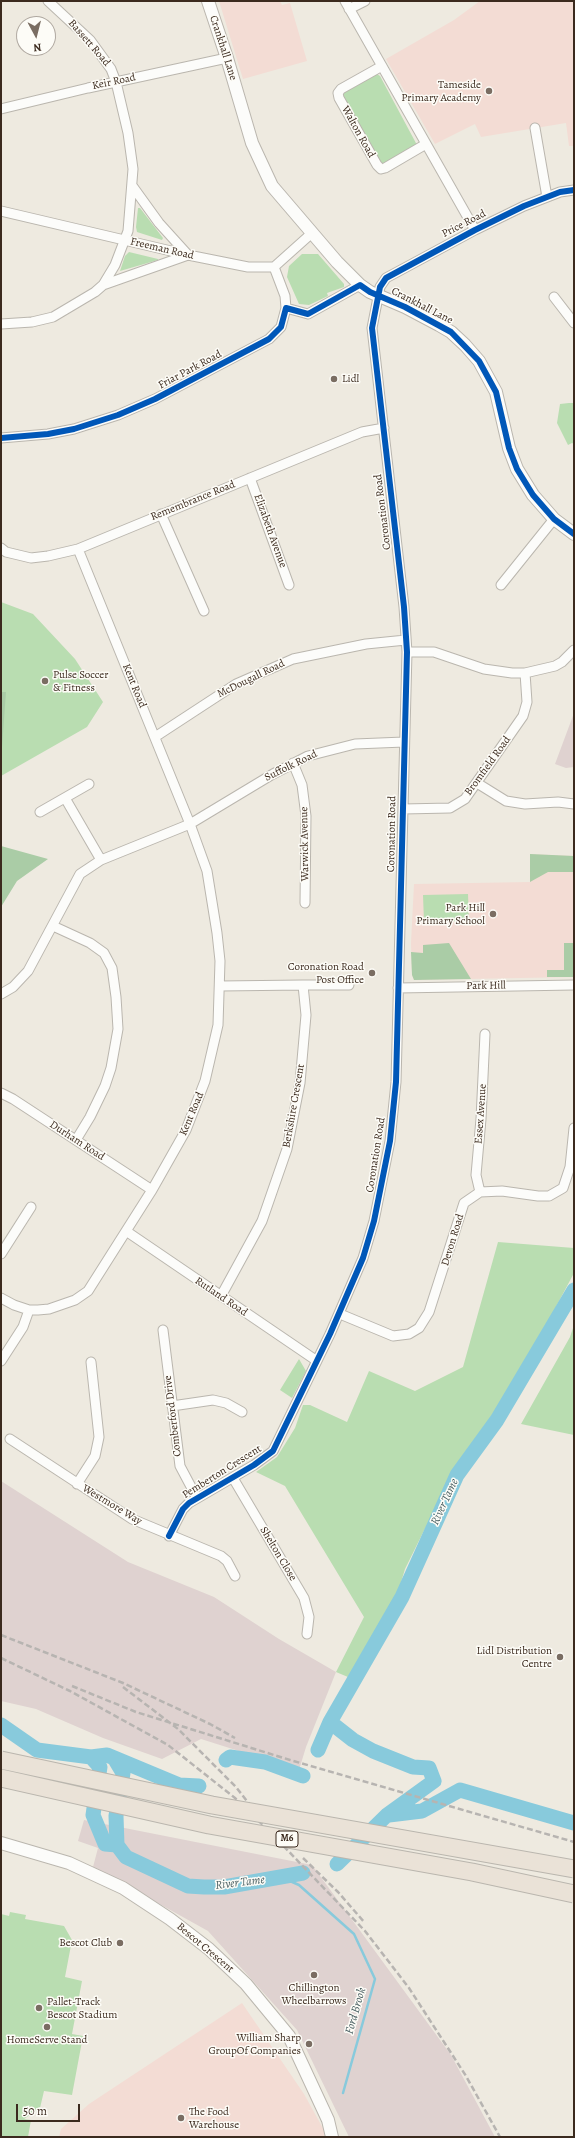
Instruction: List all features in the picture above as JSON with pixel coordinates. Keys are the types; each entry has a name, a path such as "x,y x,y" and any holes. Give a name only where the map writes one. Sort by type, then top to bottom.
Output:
{"highway":[{"name":"M6","path":"1,1760 212,1805 574,1869"},
{"name":"M6","path":"1,1778 209,1825 472,1872 574,1894"}],"street":[{"name":"Bassett Road","path":"48,1 90,40 111,69 116,82 131,151 133,187 128,232 115,265 103,285"},
{"name":"Crankhall Lane","path":"208,1 228,58 252,143 263,168 276,190 312,233 360,285 451,332 479,361 496,392 510,452 517,469 533,495 554,519 574,534"},
{"path":"365,1 347,5 475,230"},
{"name":"Keir Road","path":"1,110 116,82 228,58"},
{"name":"Walton Road","path":"382,66 341,89 338,93 339,98 369,152 381,169 426,144"},
{"path":"535,128 547,197"},
{"path":"133,187 159,222 188,255"},
{"name":"Price Road","path":"379,296 380,287 386,278 475,230 524,206 547,197 574,190"},
{"name":"Freeman Road","path":"1,211 188,255 248,267 274,267"},
{"path":"274,267 312,233"},
{"name":"Bassett Road","path":"1,324 32,322 53,317 82,302 103,285 188,255"},
{"name":"Friar Park Road","path":"1,438 48,434 74,429 118,415 155,399 270,339 282,327 286,308 285,296 274,267"},
{"path":"286,308 308,314 360,285"},
{"name":"Coronation Road","path":"317,1361 340,1314 370,1236 390,1141 396,1082 407,652 403,599 372,328 379,296"},
{"path":"554,297 574,323"},
{"name":"Remembrance Road","path":"1,548 6,552 31,558 48,556 78,549 362,432 384,428"},
{"name":"Elizabeth Avenue","path":"250,478 289,585"},
{"path":"162,514 204,611"},
{"path":"501,585 554,519"},
{"name":"Kent Road","path":"1,1298 14,1305 29,1310 49,1309 76,1300 88,1291 152,1190 186,1130 205,1081 218,1025 220,986 217,933 207,872 190,824 78,549"},
{"name":"McDougall Road","path":"155,738 236,684 293,659 366,644 406,640"},
{"path":"407,652 434,652 484,669 500,672 525,673 555,666 562,662 574,650"},
{"name":"Bromfield Road","path":"403,809 450,808 465,799 477,784 523,716 527,702 525,673"},
{"name":"Suffolk Road","path":"190,824 293,763 308,756 341,746 377,742 404,742"},
{"name":"Warwick Avenue","path":"293,763 302,785 306,816 305,903"},
{"path":"40,812 89,784"},
{"path":"477,784 510,802 525,804 558,802 574,804"},
{"path":"65,798 101,860"},
{"path":"1,994 13,987 28,971 80,874 101,860 190,824"},
{"path":"53,926 90,943 104,953 112,968 116,997 118,1029 111,1068 105,1086 76,1140"},
{"name":"Park Hill","path":"398,988 574,984"},
{"name":"Berkshire Crescent","path":"221,1296 262,1221 288,1149 297,1104 303,1058 306,1015 303,985"},
{"path":"220,986 349,985"},
{"name":"Essex Avenue","path":"480,1192 476,1175 481,1119 485,1034"},
{"name":"Durham Road","path":"1,1093 13,1099 152,1190"},
{"path":"480,1192 502,1191 549,1196 563,1188 570,1167 574,1128"},
{"name":"Devon Road","path":"340,1314 393,1336 409,1334 419,1328 429,1312 464,1203 480,1192"},
{"path":"1,1254 31,1206"},
{"name":"Rutland Road","path":"126,1231 317,1361"},
{"path":"1,1361 24,1328 29,1310"},
{"name":"Comberford Drive","path":"163,1330 180,1466 197,1498"},
{"name":"Pemberton Crescent","path":"169,1536 183,1509 197,1498 263,1460 273,1451 317,1361"},
{"path":"77,1484 95,1456 99,1437 91,1362"},
{"path":"172,1406 213,1400 226,1403 242,1412"},
{"name":"Westmore Way","path":"10,1439 132,1519 169,1536 221,1556 227,1561 235,1576"},
{"name":"Shelton Close","path":"233,1478 304,1598 309,1617 307,1634"},
{"name":"Bescot Crescent","path":"1,1843 69,1863 117,1885 170,1919 209,1949 246,1984 289,2036 328,2120 332,2137"}],"shaded area":[{"path":"219,1 280,1 282,5 290,3 307,61 243,79"},
{"name":"Tameside Primary Academy","path":"480,1 574,1 574,146 569,146 566,123 481,137 475,124 435,144 386,59 454,20"},
{"path":"574,713 574,767 566,768 555,764"},
{"name":"Park Hill Primary School","path":"530,854 574,856 574,977 414,980 412,975 411,943 414,884 530,882"},
{"path":"1,1481 128,1562 214,1597 279,1639 336,1672 306,1747 299,1770 201,1739 162,1759 103,1738 36,1709 1,1701"},
{"path":"84,1820 312,1865 451,2055 495,2137 349,2137 297,2030 208,1931 93,1867 98,1848 78,1841"},
{"path":"242,2003 304,2094 325,2132 324,2137 59,2137 61,2129 89,2104"}],"green space":[{"path":"377,74 380,76 417,145 381,166 341,96 342,90"},
{"path":"138,208 140,208 163,238 162,240 137,232 136,227"},
{"path":"129,252 158,260 120,271 125,256"},
{"path":"302,254 318,254 344,284 344,287 327,293 328,296 309,305 299,304 287,277 289,266"},
{"path":"574,403 574,444 572,443 568,445 557,423 560,404"},
{"name":"Pulse Soccer & Fitness","path":"1,602 33,614 75,659 103,702 87,727 1,776"},
{"path":"1,692 6,692 1,761"},
{"path":"1,846 48,859 17,881 1,907"},
{"path":"530,854 574,856 574,872 548,872 530,882"},
{"path":"468,894 469,921 424,922 423,895"},
{"path":"449,943 471,979 414,980 412,975 411,952 423,953 423,945"},
{"path":"564,943 574,943 574,977 547,977 547,970 564,970"},
{"path":"498,1242 574,1248 574,1273 526,1363 448,1482 405,1569 399,1589 348,1677 336,1672 364,1617 285,1486 256,1472 277,1457 295,1428 303,1405 310,1405 347,1422 369,1371 415,1391 463,1367"},
{"path":"574,1325 574,1435 521,1424 570,1337"},
{"path":"299,1359 306,1371 292,1398 280,1390"},
{"name":"Pallet-Track Bescot Stadium","path":"10,1912 26,1915 25,1919 64,1926 72,1940 65,1977 82,1981 72,2034 83,2036 72,2095 44,2091 40,2108 24,2119 31,2120 28,2137 1,2137 1,1914 9,1916"}],"waterway":[{"name":"River Tame","path":"318,1750 330,1722 402,1597 457,1475 497,1420 574,1290"},
{"name":"River Tame","path":"330,1722 353,1740 373,1751 413,1767 429,1768 434,1781 387,1815 337,1864"},
{"name":"River Tame","path":"1,1725 37,1750 91,1757 107,1755 179,1785 199,1786"},
{"name":"River Tame","path":"91,1757 100,1767 93,1815 105,1844 117,1845 126,1857 188,1886 224,1887 303,1873"},
{"name":"River Tame","path":"226,1760 230,1757 265,1762 303,1776"},
{"name":"River Tame","path":"114,1758 123,1773 116,1816 117,1845"},
{"name":"River Tame","path":"389,1815 422,1811 460,1790 574,1823"},
{"name":"Ford Brook","path":"281,1877 299,1885 354,1934 375,1979 343,2093"}],"railway":[{"path":"1,1635 123,1683 210,1724 235,1738"},
{"path":"1,1658 70,1691 168,1745 235,1798 273,1835 365,1931 409,1988 466,2076 500,2137"},
{"path":"72,1686 136,1712 290,1760 574,1842"},
{"path":"123,1687 178,1729 236,1787 250,1805"},
{"path":"303,1858 338,1892 365,1923"}],"cycle path":[{"path":"169,1536 183,1509 189,1503 254,1465 273,1451 330,1334 363,1258 374,1221 390,1141 396,1082 407,652 404,607 372,328 380,287 386,278 475,230 524,206 560,192 574,190"},
{"path":"1,438 48,434 74,429 118,415 155,399 269,339 281,327 286,308 308,314 360,285 370,292 405,307 451,332 479,361 496,392 509,448 517,469 533,495 554,519 574,534"}],"place":[{"name":"Tameside Primary Academy","path":"489,91"},
{"name":"Lidl","path":"334,379"},
{"name":"Pulse Soccer & Fitness","path":"45,681"},
{"name":"Park Hill Primary School","path":"493,914"},
{"name":"Coronation Road Post Office","path":"372,973"},
{"name":"Lidl Distribution Centre","path":"560,1657"},
{"name":"Bescot Club","path":"120,1943"},
{"name":"Chillington Wheelbarrows","path":"314,1975"},
{"name":"Pallet-Track Bescot Stadium","path":"39,2008"},
{"name":"HomeServe Stand","path":"47,2027"},
{"name":"William Sharp GroupOf Companies","path":"309,2044"},
{"name":"The Food Warehouse","path":"181,2118"}]}
